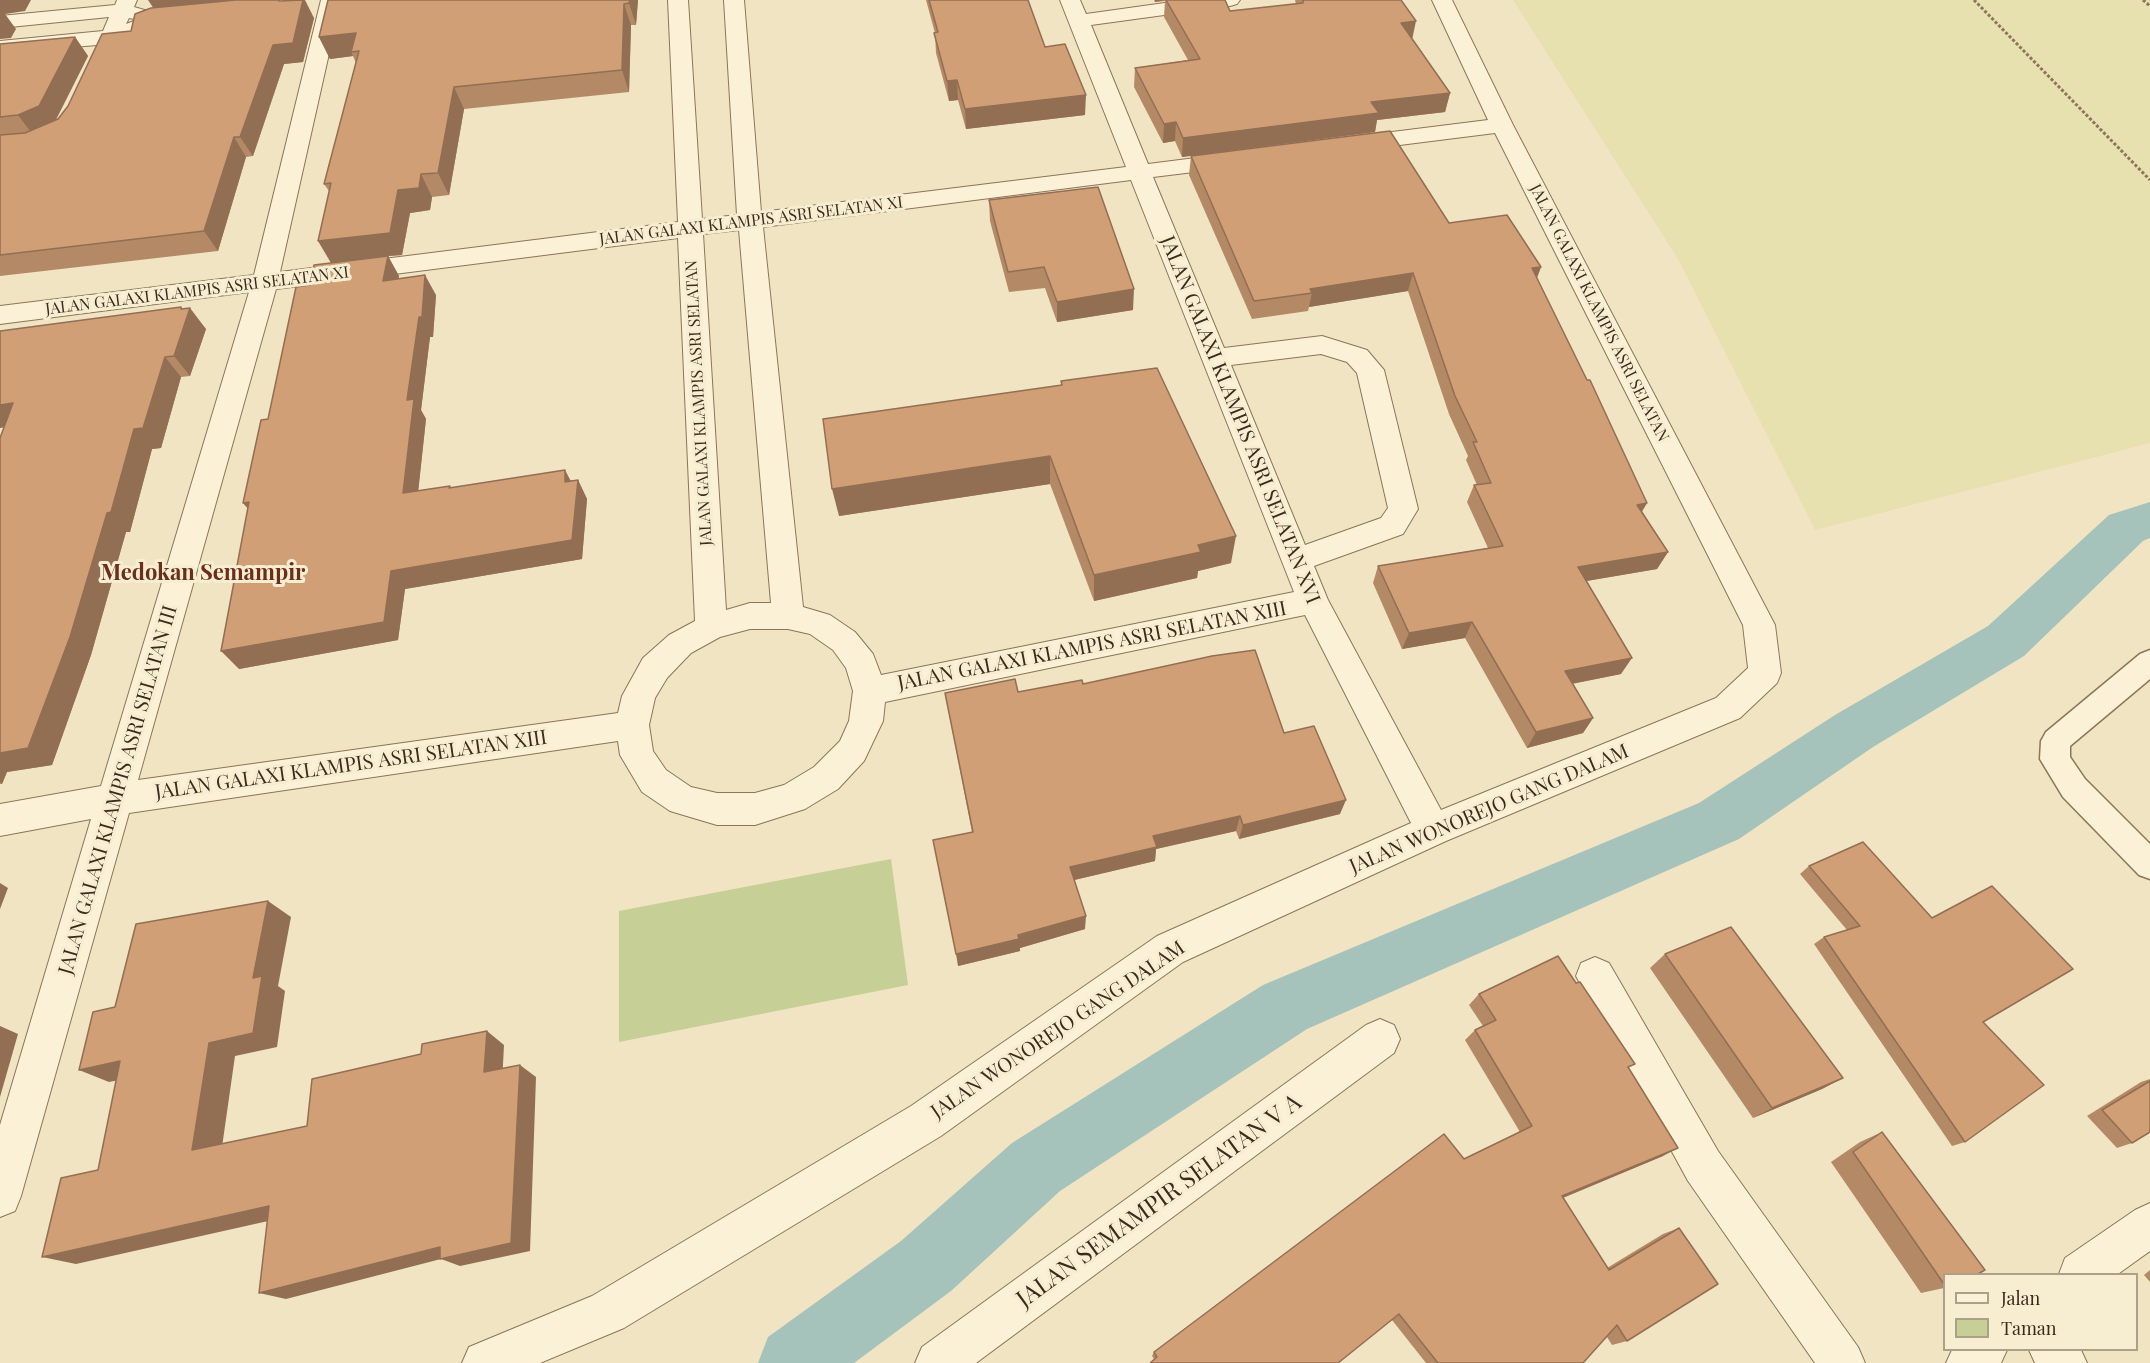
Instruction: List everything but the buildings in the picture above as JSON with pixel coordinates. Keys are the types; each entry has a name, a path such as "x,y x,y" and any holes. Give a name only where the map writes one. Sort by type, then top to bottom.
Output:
{"street":[{"name":"JALAN GALAXI KLAMPIS ASRI SELATAN","path":"678,0 711,627"},
{"path":"734,0 750,222 788,616"},
{"path":"1074,10 1230,0"},
{"name":"JALAN GALAXI KLAMPIS ASRI SELATAN","path":"1442,0 1502,124 1760,625"},
{"name":"JALAN GALAXI KLAMPIS ASRI SELATAN III","path":"0,1196 265,282 323,3"},
{"path":"96,67 125,5"},
{"path":"0,22 125,5 160,20"},
{"name":"JALAN GALAXI KLAMPIS ASRI SELATAN XVI","path":"1074,10 1313,601 1433,830"},
{"path":"0,46 111,37 160,20 194,16"},
{"path":"1326,148 1502,124"},
{"name":"JALAN GALAXI KLAMPIS ASRI SELATAN XI","path":"0,315 1256,157"},
{"path":"1214,358 1323,345 1357,356 1370,370 1403,509 1392,526 1296,560"},
{"name":"JALAN GALAXI KLAMPIS ASRI SELATAN XIII","path":"870,691 1313,601"},
{"path":"750,616 788,616 819,624 844,641 861,663 870,691 866,721 852,751 826,777 794,798 755,809 717,809 682,800 654,781 637,755 632,725 639,696 655,668 680,644 711,627 750,616"},
{"name":"JALAN WONOREJO GANG DALAM","path":"485,1363 608,1312 926,1121 1170,949 1433,830 1728,708 1765,673 1760,625"},
{"name":"JALAN GALAXI KLAMPIS ASRI SELATAN XIII","path":"0,820 116,799 632,725"},
{"path":"1595,976 1703,1166 1842,1363"},
{"name":"JALAN SEMAMPIR SELATAN V A","path":"938,1363 1380,1039"},
{"path":"2083,1273 2150,1225"},
{"path":"1969,1363 1983,1351"},
{"path":"2053,1351 2064,1363"}],"lane":[{"path":"2150,662 2056,741 2055,759 2074,788 2150,865"}],"path":[{"path":"1974,0 2150,180"},
{"path":"2143,0 2150,6"}],"shaded area":[{"path":"1513,0 2150,0 2150,443 1815,530 1678,259"}],"green space":[{"path":"891,859 908,985 619,1042 619,911"}],"waterway":[{"path":"794,1363 926,1266 1036,1167 1285,1007 1719,821 1854,731 2006,641 2126,528 2150,520"}],"district":[{"name":"Medokan Semampir","path":"203,573"}]}
